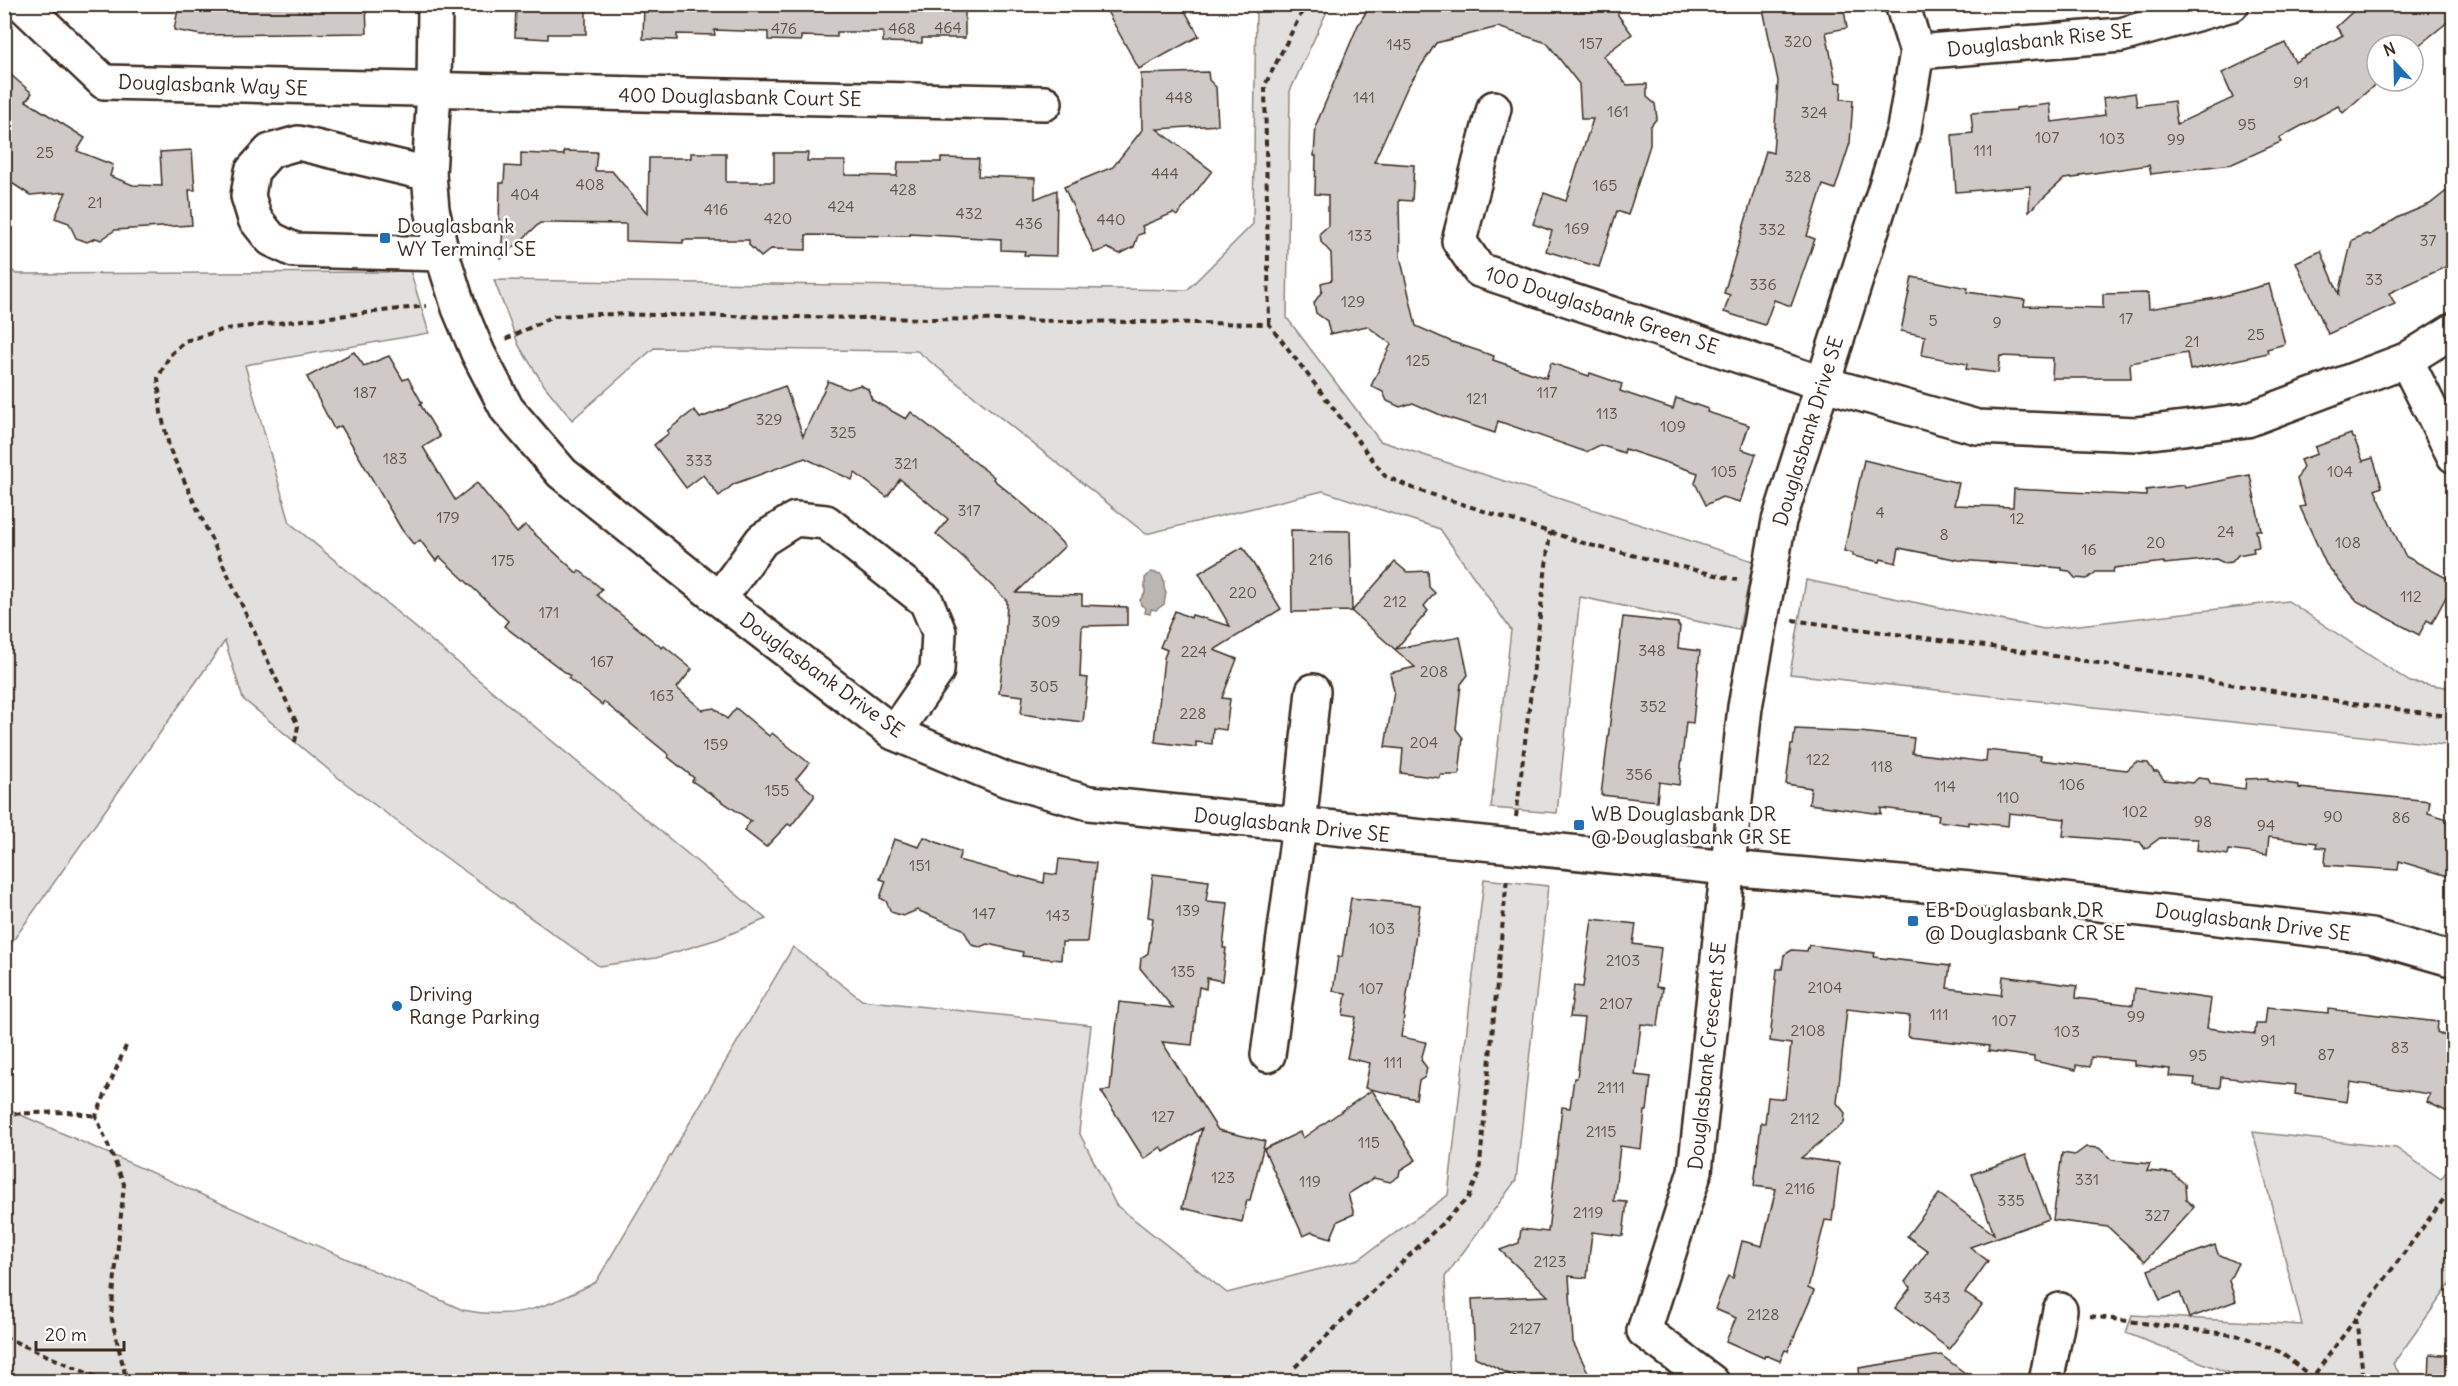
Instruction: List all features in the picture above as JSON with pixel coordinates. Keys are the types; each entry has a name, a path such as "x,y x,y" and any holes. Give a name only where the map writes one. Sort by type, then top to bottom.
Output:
{"street":[{"name":"Douglasbank Way SE","path":"22,4 104,82 434,91"},
{"name":"Douglasbank Drive SE","path":"435,4 434,91 429,174 432,209 442,254 459,308 478,353 507,408 562,473 719,599 894,733 1007,780 1089,803 1728,868 1970,889 2371,936 2454,960"},
{"name":"Douglasbank Drive SE","path":"1728,868 1745,707 1779,521 1821,383 1904,129 1917,52 1902,4"},
{"name":"Douglasbank Rise SE","path":"1917,52 2121,35 2232,4"},
{"name":"400 Douglasbank Court SE","path":"434,91 1045,103"},
{"name":"100 Douglasbank Green SE","path":"1494,108 1459,241 1479,270 1821,383"},
{"path":"429,174 298,143 270,152 252,171 248,196 255,219 271,239 294,250 442,254"},
{"path":"1821,383 1977,427 2136,434 2247,420 2406,360 2454,330"},
{"path":"2406,360 2454,456"},
{"path":"719,599 762,540 795,519 826,522 926,601 939,632 937,671 894,733"},
{"path":"1268,1055 1299,826 1313,691"},
{"name":"Douglasbank Crescent SE","path":"1712,1382 1644,1331 1695,1171 1728,868"},
{"path":"2046,1382 2060,1310"}],"path":[{"path":"1306,4 1265,85 1269,324 1384,476 1415,489 1590,545 1740,581 1778,618 2029,652 2317,698 2454,717"},
{"path":"294,742 298,726 170,450 161,413 158,378 170,355 185,341 225,329 426,306"},
{"path":"478,353 554,316 594,314 1269,324"},
{"path":"1295,1367 1468,1198 1479,1174 1507,881 1550,532"},
{"path":"126,1046 96,1116 124,1184 111,1316 127,1382"},
{"path":"4,1114 68,1112 96,1116"},
{"path":"2311,1379 2454,1185"},
{"path":"2060,1310 2114,1320 2241,1336 2280,1352 2311,1379 2322,1382"},
{"path":"2356,1317 2364,1382"},
{"path":"4,1336 108,1382"}],"shaded area":[{"path":"1256,5 1330,5 1290,91 1287,318 1380,441 1753,561 1739,630 1580,597 1557,813 1491,808 1511,630 1440,529 1323,491 1146,534 917,351 654,348 572,420 544,385 519,346 494,280 1187,290 1253,224"},
{"path":"5,264 16,274 410,270 429,333 245,365 290,523 766,919 718,939 656,958 599,966 341,780 243,699 225,641 5,952"},
{"path":"1151,572 1161,574 1166,593 1164,604 1156,610 1151,609 1150,614 1145,613 1146,608 1141,605 1140,600 1145,593 1145,578"},
{"path":"1806,580 2044,629 2288,601 2410,682 2453,688 2453,746 1790,674"},
{"path":"1484,879 1548,886 1516,1180 1445,1277 1450,1381 5,1381 5,1108 463,1310 500,1314 532,1309 563,1298 596,1282 793,947 862,1000 1091,1025 1079,1132 1116,1205 1227,1293 1359,1259 1448,1195"},
{"path":"2253,1132 2396,1148 2441,1179 2453,1162 2453,1280 2393,1364 2405,1381 2249,1381 2126,1333 2132,1315 2302,1325"}],"building":[{"path":"179,4 366,4 367,33 201,35 174,30"},
{"path":"516,4 586,4 586,34 548,34 548,39 515,37"},
{"path":"644,4 965,4 965,38 922,38 922,43 883,42 883,32 837,32 837,37 801,36 801,41 768,40 768,32 714,30 715,35 677,34 677,40 643,39"},
{"path":"1103,4 1181,4 1199,36 1139,69"},
{"path":"1371,4 1618,4 1618,15 1632,34 1603,56 1627,85 1647,84 1647,97 1655,104 1657,118 1650,127 1650,145 1628,215 1617,211 1599,267 1546,251 1552,231 1533,224 1544,193 1566,201 1593,119 1581,119 1579,84 1547,43 1498,27 1436,43 1407,88 1374,162 1414,165 1412,201 1399,200 1400,256 1416,326 1452,342 1494,356 1493,360 1546,378 1551,363 1622,384 1620,391 1673,409 1676,398 1708,409 1707,412 1749,425 1741,449 1756,454 1740,502 1722,497 1706,505 1695,483 1698,473 1625,449 1624,453 1600,445 1586,452 1498,421 1495,433 1443,416 1413,403 1400,407 1387,401 1383,392 1371,386 1391,344 1367,326 1330,334 1327,321 1316,313 1314,303 1322,291 1321,283 1332,280 1331,253 1321,242 1320,233 1328,226 1328,195 1315,194 1316,125 1358,25"},
{"path":"1762,4 1843,4 1847,28 1826,32 1836,82 1842,83 1841,99 1853,100 1850,143 1835,189 1823,185 1807,236 1815,239 1791,306 1774,300 1765,325 1724,312 1730,295 1724,293 1766,151 1773,153 1778,81"},
{"path":"2361,4 2454,4 2454,17 2425,40 2425,33 2365,33 2366,93 2343,113 2338,106 2279,138 2281,142 2232,164 2151,174 2149,165 2080,175 2080,177 2064,179 2029,211 2030,186 1956,192 1952,135 1973,133 1971,113 2016,110 2016,108 2050,104 2052,122 2105,115 2103,98 2135,93 2137,106 2174,101 2177,124 2233,98 2222,73 2285,43 2295,62 2343,35 2336,27"},
{"path":"4,69 32,93 26,101 85,138 77,151 113,165 110,176 133,185 162,186 160,152 192,150 195,190 189,190 192,225 115,230 101,240 96,238 87,242 76,238 69,223 55,218 66,192 30,195 4,178"},
{"path":"1208,72 1209,80 1216,87 1218,125 1157,129 1212,171 1177,216 1173,213 1142,226 1144,233 1138,235 1134,247 1120,254 1107,248 1094,253 1064,187 1113,167 1142,130 1141,74"},
{"path":"564,151 597,152 595,171 612,171 648,214 649,158 691,158 691,153 726,153 726,182 774,182 774,153 808,153 807,161 845,161 845,175 897,176 898,162 941,162 941,158 979,159 978,176 1035,178 1035,199 1057,190 1056,256 1024,255 1025,251 1001,250 1001,239 910,234 910,236 806,235 806,250 771,249 761,257 749,245 749,240 683,240 683,243 626,241 626,224 540,223 501,259 503,225 499,225 500,183 504,183 505,166 521,167 521,153 564,155"},
{"path":"2454,185 2454,263 2389,293 2395,304 2328,334 2296,262 2321,251 2339,294 2352,240 2366,234 2370,235 2399,217 2430,204"},
{"path":"1912,277 1968,288 1967,292 2025,300 2024,306 2103,308 2103,294 2148,293 2149,309 2216,298 2269,284 2285,344 2267,349 2268,353 2190,370 2187,353 2130,363 2131,378 2052,378 2053,358 2000,356 1998,373 1966,369 1967,364 1922,355 1925,336 1901,331"},
{"path":"354,352 364,366 389,356 403,380 408,378 422,403 420,404 440,437 423,447 455,500 477,483 517,533 525,525 577,573 579,570 602,589 597,595 662,648 664,646 692,669 677,688 702,710 714,708 727,719 736,708 769,736 772,733 809,763 796,779 814,794 814,797 791,826 788,824 766,847 744,830 751,821 692,781 694,778 668,757 669,755 604,702 602,705 568,678 570,676 504,626 508,621 440,557 436,561 420,540 414,545 402,530 341,426 334,429 307,377"},
{"path":"828,381 848,389 860,385 868,389 872,400 906,419 911,412 994,477 993,479 1029,509 1065,546 1016,593 1082,595 1082,605 1127,607 1127,625 1082,626 1080,677 1088,678 1083,722 1021,714 1023,696 999,693 1005,645 1007,601 963,557 936,534 948,519 900,479 887,497 855,473 852,480 805,458 734,484 719,496 703,475 686,488 654,445 669,433 667,431 694,410 700,418 785,386 803,436"},
{"path":"2351,434 2363,461 2373,458 2382,487 2375,490 2405,556 2454,582 2432,623 2427,620 2419,635 2357,601 2326,564 2300,507 2305,506 2297,479 2303,467 2300,460 2317,454 2315,447"},
{"path":"1864,460 1959,483 1954,505 2013,507 2014,489 2146,496 2146,490 2184,485 2185,488 2250,475 2261,530 2256,530 2259,547 2253,548 2254,552 2238,555 2232,562 2224,563 2216,559 2164,564 2164,562 2114,568 2113,572 2096,572 2087,579 2075,578 2069,571 2062,570 2062,568 1959,560 1899,548 1896,563 1881,559 1880,562 1853,556 1853,553 1844,551"},
{"path":"1291,530 1350,531 1352,611 1395,562 1407,572 1428,571 1429,587 1435,593 1424,606 1428,611 1396,649 1460,637 1468,675 1461,684 1456,729 1463,738 1459,775 1440,775 1440,778 1401,773 1403,749 1385,747 1394,691 1390,673 1415,667 1351,611 1292,612"},
{"path":"1243,547 1281,609 1214,650 1237,659 1222,698 1230,699 1226,730 1213,728 1212,744 1196,742 1196,747 1155,742 1164,658 1167,650 1160,647 1175,611 1191,618 1192,615 1230,626 1199,573"},
{"path":"1623,617 1678,623 1680,626 1678,648 1700,651 1693,723 1686,722 1679,785 1659,782 1657,801 1601,795"},
{"path":"1795,729 1860,732 1914,738 1912,753 1986,762 1987,750 2041,756 2040,760 2127,770 2136,762 2148,763 2164,780 2193,783 2198,778 2208,779 2211,784 2245,789 2246,779 2268,778 2268,781 2299,785 2299,788 2430,801 2428,813 2454,821 2454,878 2399,861 2398,870 2325,865 2326,848 2316,847 2317,843 2269,837 2267,855 2229,850 2228,855 2197,850 2198,839 2160,838 2145,849 2140,842 2063,836 2065,819 2009,813 2008,826 1969,822 1969,825 1938,821 1939,815 1881,808 1881,814 1809,804 1811,788 1786,784"},
{"path":"924,837 961,852 958,860 1044,883 1045,873 1057,875 1059,859 1096,863 1087,942 1062,942 1061,960 1022,956 1023,952 988,944 980,947 972,945 963,929 917,910 903,916 891,912 886,901 880,898 886,881 880,879 894,839 919,847"},
{"path":"1153,874 1209,881 1206,901 1228,903 1222,981 1207,978 1206,989 1199,987 1192,1045 1162,1042 1218,1130 1265,1141 1242,1222 1182,1208 1202,1128 1164,1152 1161,1147 1144,1159 1101,1091 1110,1090 1119,1002 1173,1008 1140,968 1141,958 1148,953 1153,918 1148,917"},
{"path":"1351,898 1420,905 1401,1037 1426,1042 1421,1060 1427,1068 1425,1077 1419,1081 1416,1099 1365,1088 1370,1063 1347,1058 1356,1017 1343,1015 1346,993 1333,991 1338,957 1342,957"},
{"path":"1592,919 1636,924 1633,944 1661,948 1656,987 1663,988 1658,1026 1641,1024 1635,1075 1651,1077 1647,1111 1645,1111 1641,1149 1620,1146 1614,1201 1627,1202 1623,1236 1592,1232 1587,1278 1569,1276 1573,1342 1593,1382 1525,1382 1475,1357 1472,1299 1548,1296 1500,1250 1519,1243 1521,1229 1548,1232 1562,1107 1570,1108 1574,1078 1577,1078 1584,1018 1570,1017 1574,986 1583,987"},
{"path":"1809,945 1875,953 1874,957 1950,966 1947,988 2001,995 2003,976 2077,986 2076,998 2133,1005 2135,988 2211,999 2207,1028 2255,1034 2256,1024 2265,1024 2267,1007 2328,1013 2328,1009 2438,1022 2437,1032 2454,1040 2454,1115 2427,1102 2430,1094 2350,1082 2347,1102 2295,1094 2296,1085 2221,1077 2220,1088 2194,1085 2195,1078 2169,1076 2170,1069 2134,1065 2134,1061 2091,1057 2090,1067 2076,1065 2076,1070 2034,1061 2034,1057 1988,1051 1989,1046 1908,1037 1910,1016 1847,1009 1837,1103 1845,1113 1844,1123 1801,1158 1839,1163 1832,1221 1825,1220 1808,1288 1814,1291 1788,1351 1785,1350 1780,1361 1765,1355 1764,1358 1726,1341 1736,1318 1715,1309 1728,1276 1733,1278 1742,1241 1762,1246 1776,1189 1754,1186 1761,1123 1765,1123 1768,1097 1785,1099 1791,1044 1770,1041 1777,969 1782,969 1784,955 1792,950 1807,951"},
{"path":"1372,1090 1416,1160 1400,1170 1399,1176 1390,1182 1374,1178 1348,1194 1354,1214 1338,1221 1331,1238 1312,1232 1303,1236 1264,1149 1300,1132 1303,1138"},
{"path":"2086,1147 2099,1148 2112,1160 2150,1164 2147,1171 2172,1173 2185,1184 2186,1200 2194,1207 2145,1261 2108,1227 2053,1220 2062,1153 2075,1155"},
{"path":"2026,1155 2049,1219 1970,1247 1988,1261 1965,1293 1982,1305 1949,1349 1895,1308 1911,1287 1905,1282 1928,1251 1907,1236 1939,1194 1994,1234 1972,1174"},
{"path":"2215,1245 2218,1254 2238,1263 2229,1281 2236,1301 2189,1318 2180,1293 2160,1300 2148,1270"},
{"path":"2430,1354 2454,1356 2454,1382 2429,1382"},
{"path":"1941,1355 1977,1382 1860,1382 1859,1368"}],"place":[{"name":"Douglasbank WY Terminal SE","path":"385,238"},
{"name":"WB Douglasbank DR @ Douglasbank CR SE","path":"1579,825"},
{"name":"EB Douglasbank DR @ Douglasbank CR SE","path":"1913,921"},
{"name":"Driving Range Parking","path":"397,1006"}]}
